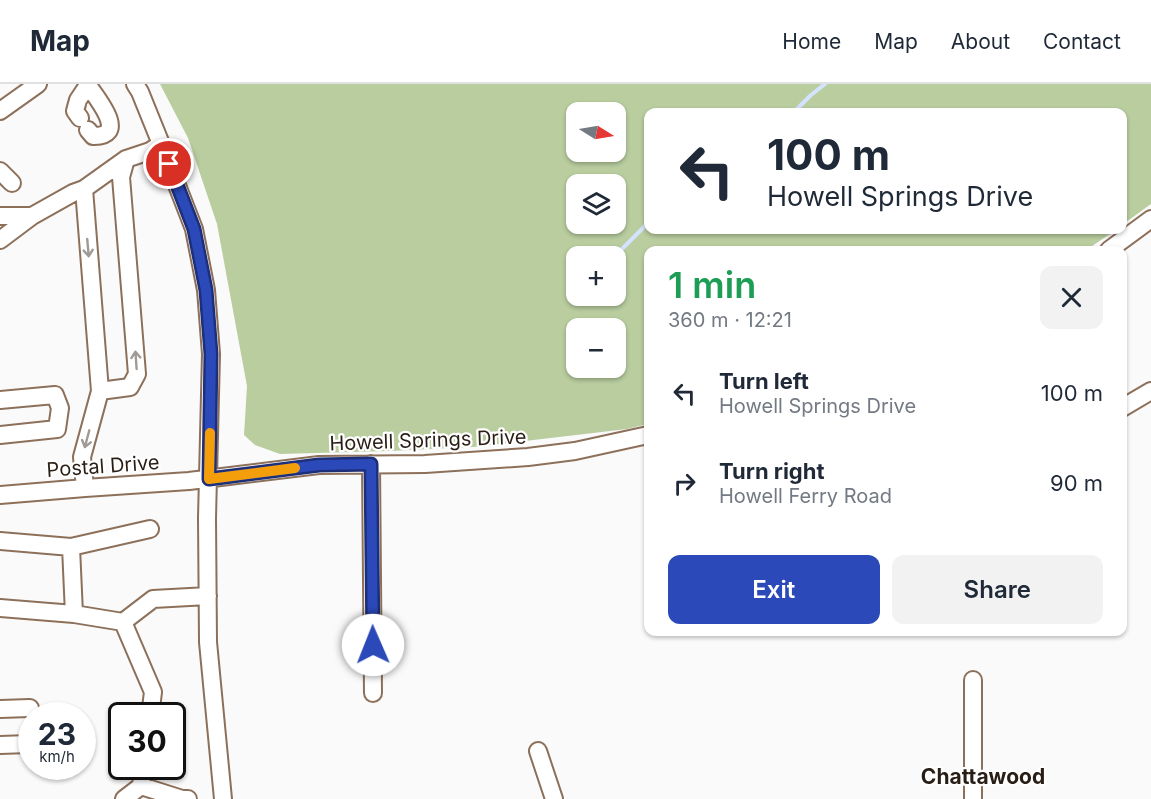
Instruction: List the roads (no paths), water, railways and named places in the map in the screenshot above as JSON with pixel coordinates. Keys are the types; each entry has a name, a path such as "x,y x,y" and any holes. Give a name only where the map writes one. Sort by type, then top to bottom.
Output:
{"street":[{"path":"0,111 38,84"},
{"path":"87,84 111,123 106,134 100,136 93,136 75,111 87,84"},
{"path":"135,84 194,229 206,290 211,354 207,518 208,642 223,799"},
{"path":"0,240 32,216 84,189 126,159 150,151 161,144"},
{"path":"100,391 130,387 137,374 121,177 126,159"},
{"path":"84,189 100,391 82,457 85,488"},
{"path":"0,216 32,216"},
{"path":"1114,246 1151,219"},
{"path":"1127,405 1151,391"},
{"path":"0,400 55,395 60,408 57,429 0,435"},
{"name":"Howell Springs Drive","path":"209,479 319,465 425,464 528,457 575,451 644,436"},
{"path":"371,464 373,693"},
{"name":"Postal Drive","path":"0,495 209,479"},
{"path":"0,541 71,547 150,529"},
{"path":"71,547 74,614"},
{"path":"0,608 74,614 123,622 153,599 208,596"},
{"path":"123,622 153,692 152,702"},
{"path":"973,680 973,799"},
{"path":"0,709 18,708"},
{"path":"0,746 18,745"},
{"path":"538,751 554,799"},
{"path":"124,799 141,786 142,780"},
{"path":"141,786 188,799"}],"waterway":[{"path":"798,108 825,84"},
{"path":"625,246 644,227"}],"district":[{"name":"Chattawood","path":"983,777"}]}
